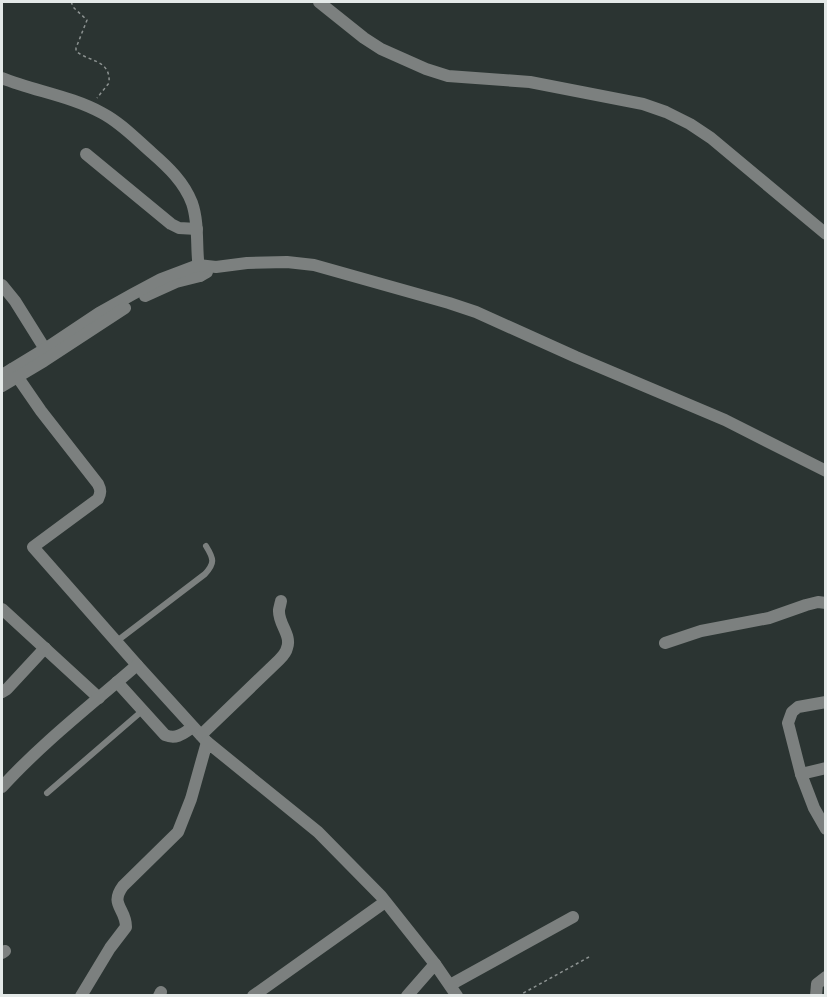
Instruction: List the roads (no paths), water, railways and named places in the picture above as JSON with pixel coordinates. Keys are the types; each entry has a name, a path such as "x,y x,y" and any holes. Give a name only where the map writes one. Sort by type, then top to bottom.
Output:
{"street":[{"path":"320,2 381,49 448,76 530,82 644,104 666,112 711,138 825,234"},
{"path":"2,78 93,109 116,122 172,171 188,194 193,206 197,229 199,270"},
{"path":"86,154 171,224 180,228 197,229"},
{"path":"2,386 10,374 45,349 99,313 161,279 216,267 286,262 314,265 449,303 486,316 725,420 825,471"},
{"path":"10,374 140,298 199,270"},
{"path":"2,285 15,301 45,349"},
{"path":"10,374 101,490 98,499 33,548 200,735 318,832 385,902 454,991 573,917"},
{"path":"117,682 165,735 176,738 200,735 285,652 288,639 280,618 281,601"},
{"path":"665,643 695,632 770,618 806,605 825,603"},
{"path":"2,609 99,698"},
{"path":"2,692 45,648"},
{"path":"2,788 18,770 136,665"},
{"path":"825,702 798,707 789,716 788,723 801,774 825,829"},
{"path":"81,996 110,948 126,927 118,904 118,894 123,886 178,832 191,799 200,735"},
{"path":"801,774 825,768"},
{"path":"253,996 385,902"},
{"path":"407,996 435,964"},
{"path":"816,996 816,984 825,977"}],"lane":[{"path":"116,642 205,574 212,566 213,560 206,546"},
{"path":"47,793 143,710"}]}
